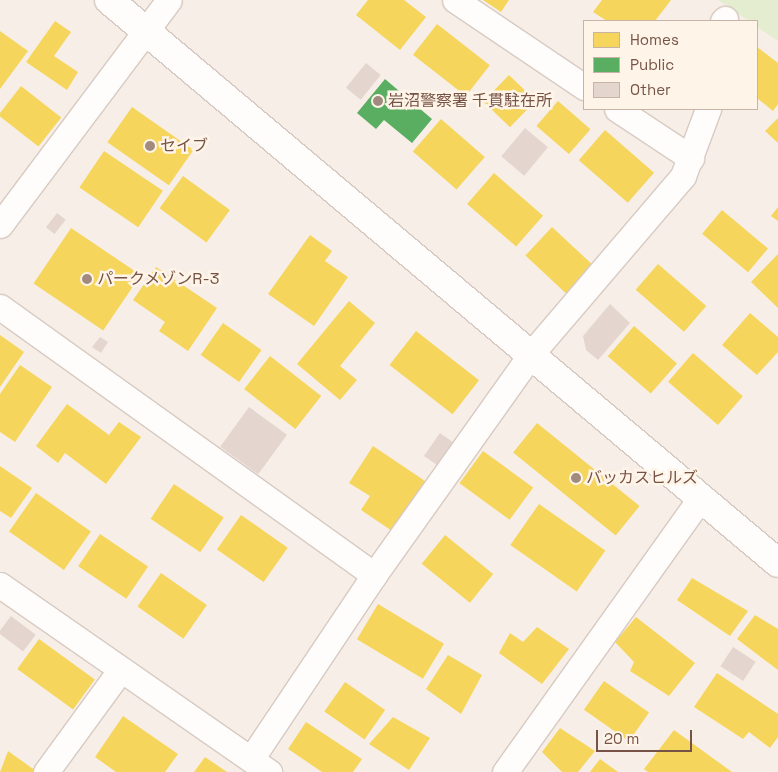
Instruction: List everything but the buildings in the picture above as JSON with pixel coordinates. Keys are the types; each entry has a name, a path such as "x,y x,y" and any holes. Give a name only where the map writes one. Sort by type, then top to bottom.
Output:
{"street":[{"path":"109,0 532,354 778,563"},
{"path":"0,225 144,29 168,0"},
{"path":"455,0 583,86"},
{"path":"619,110 691,158"},
{"path":"0,585 120,672 260,765 374,575 532,354 683,176 708,110"},
{"path":"0,307 374,575"},
{"path":"505,772 701,497"},
{"path":"46,772 120,672"}],"green space":[{"path":"718,0 778,0 778,41 758,28 758,20 748,20"}],"place":[{"name":"岩沼警察署 千貫駐在所","path":"378,101"},
{"name":"セイブ","path":"150,146"},
{"name":"パークメゾンR-3","path":"87,279"},
{"name":"バッカスヒルズ","path":"576,478"}]}
